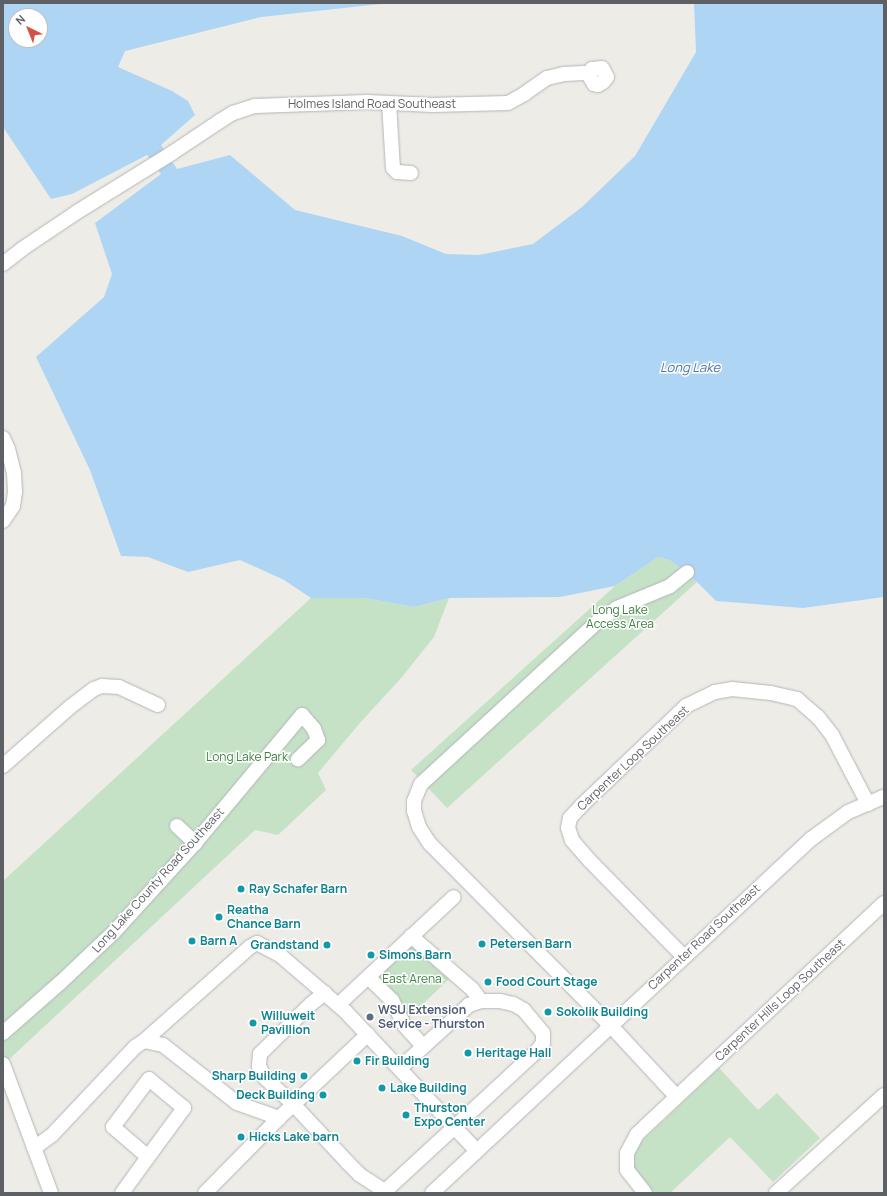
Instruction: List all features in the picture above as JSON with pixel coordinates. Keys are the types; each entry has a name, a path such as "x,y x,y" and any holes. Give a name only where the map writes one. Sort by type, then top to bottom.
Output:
{"street":[{"name":"Holmes Island Road Southeast","path":"3,264 22,249 77,212 233,113 255,106 367,102 433,105 508,103 547,78 564,74 588,74"},
{"path":"389,103 393,168 398,172 411,173"},
{"path":"3,438 8,449 14,472 15,492 14,506 3,521"},
{"path":"676,1096 610,1025 430,844 419,827 414,811 416,793 421,784 598,621 617,608 670,586 687,572"},
{"path":"3,766 70,707 102,686 111,685 158,705"},
{"name":"Carpenter Loop Southeast","path":"683,956 572,840 568,828 570,818 582,805 686,706 715,692 732,689 771,693 797,699 818,717 832,735 868,804"},
{"name":"Long Lake County Road Southeast","path":"3,1033 60,983 114,932 195,843 302,715 314,729 318,740 298,759"},
{"name":"Carpenter Road Southeast","path":"432,1193 683,956 811,839 848,812 884,797"},
{"path":"177,826 195,843"},
{"path":"338,1005 454,896"},
{"name":"Carpenter Hills Loop Southeast","path":"645,1193 627,1170 627,1153 637,1134 676,1096 884,904"},
{"path":"411,936 472,989 481,1001"},
{"path":"34,1148 52,1135 135,1047 144,1041 250,946 257,943 281,956 338,1005 368,1034 477,1151"},
{"path":"368,976 392,1000 404,1025 423,1046"},
{"path":"325,993 312,1003 260,1054 260,1072 294,1105 360,1175 384,1192 521,1066 543,1042 543,1033 524,1010 513,1004 500,1001 481,1001 469,1006 400,1068"},
{"path":"204,1193 279,1118 368,1034"},
{"path":"144,1041 163,1045 237,1103 279,1118"},
{"path":"3,1064 51,1193"},
{"path":"122,1193 184,1108 149,1079 113,1127 148,1157"},
{"path":"776,1193 884,1095"}],"green space":[{"name":"Long Lake Access Area","path":"658,557 669,560 687,572 697,582 447,808 411,770 615,586"},
{"name":"Long Lake Park","path":"311,598 365,598 414,607 449,598 434,637 402,677 359,724 318,773 326,790 278,835 255,830 3,1065 3,881"},
{"name":"East Arena","path":"407,946 414,946 440,972 450,978 406,1020 377,979 378,972"},
{"path":"719,1068 758,1110 777,1093 820,1138 773,1182 730,1137 670,1193 653,1193 639,1177 634,1168 634,1151 644,1139"}],"water":[{"name":"Long Lake","path":"3,3 390,3 261,17 125,51 118,67 172,91 188,101 195,115 161,145 177,169 230,155 295,210 402,236 446,254 479,255 533,244 582,207 635,156 696,52 694,3 884,3 884,597 803,608 716,601 687,572 669,560 658,557 615,586 560,597 449,598 414,607 365,598 311,598 284,580 240,560 188,572 148,557 121,556 90,470 36,357 104,297 112,274 95,223 161,174 147,155 72,194 51,199 3,127"}],"place":[{"name":"Ray Schafer Barn","path":"241,889"},
{"name":"Reatha Chance Barn","path":"219,917"},
{"name":"Barn A","path":"192,941"},
{"name":"Petersen Barn","path":"482,944"},
{"name":"Grandstand","path":"327,945"},
{"name":"Simons Barn","path":"371,955"},
{"name":"Food Court Stage","path":"488,982"},
{"name":"Sokolik Building","path":"548,1012"},
{"name":"WSU Extension Service - Thurston","path":"370,1017"},
{"name":"Willuweit Pavillion","path":"253,1023"},
{"name":"Heritage Hall","path":"468,1053"},
{"name":"Fir Building","path":"357,1061"},
{"name":"Sharp Building","path":"304,1076"},
{"name":"Lake Building","path":"382,1088"},
{"name":"Deck Building","path":"323,1095"},
{"name":"Thurston Expo Center","path":"406,1115"},
{"name":"Hicks Lake barn","path":"241,1137"}]}
